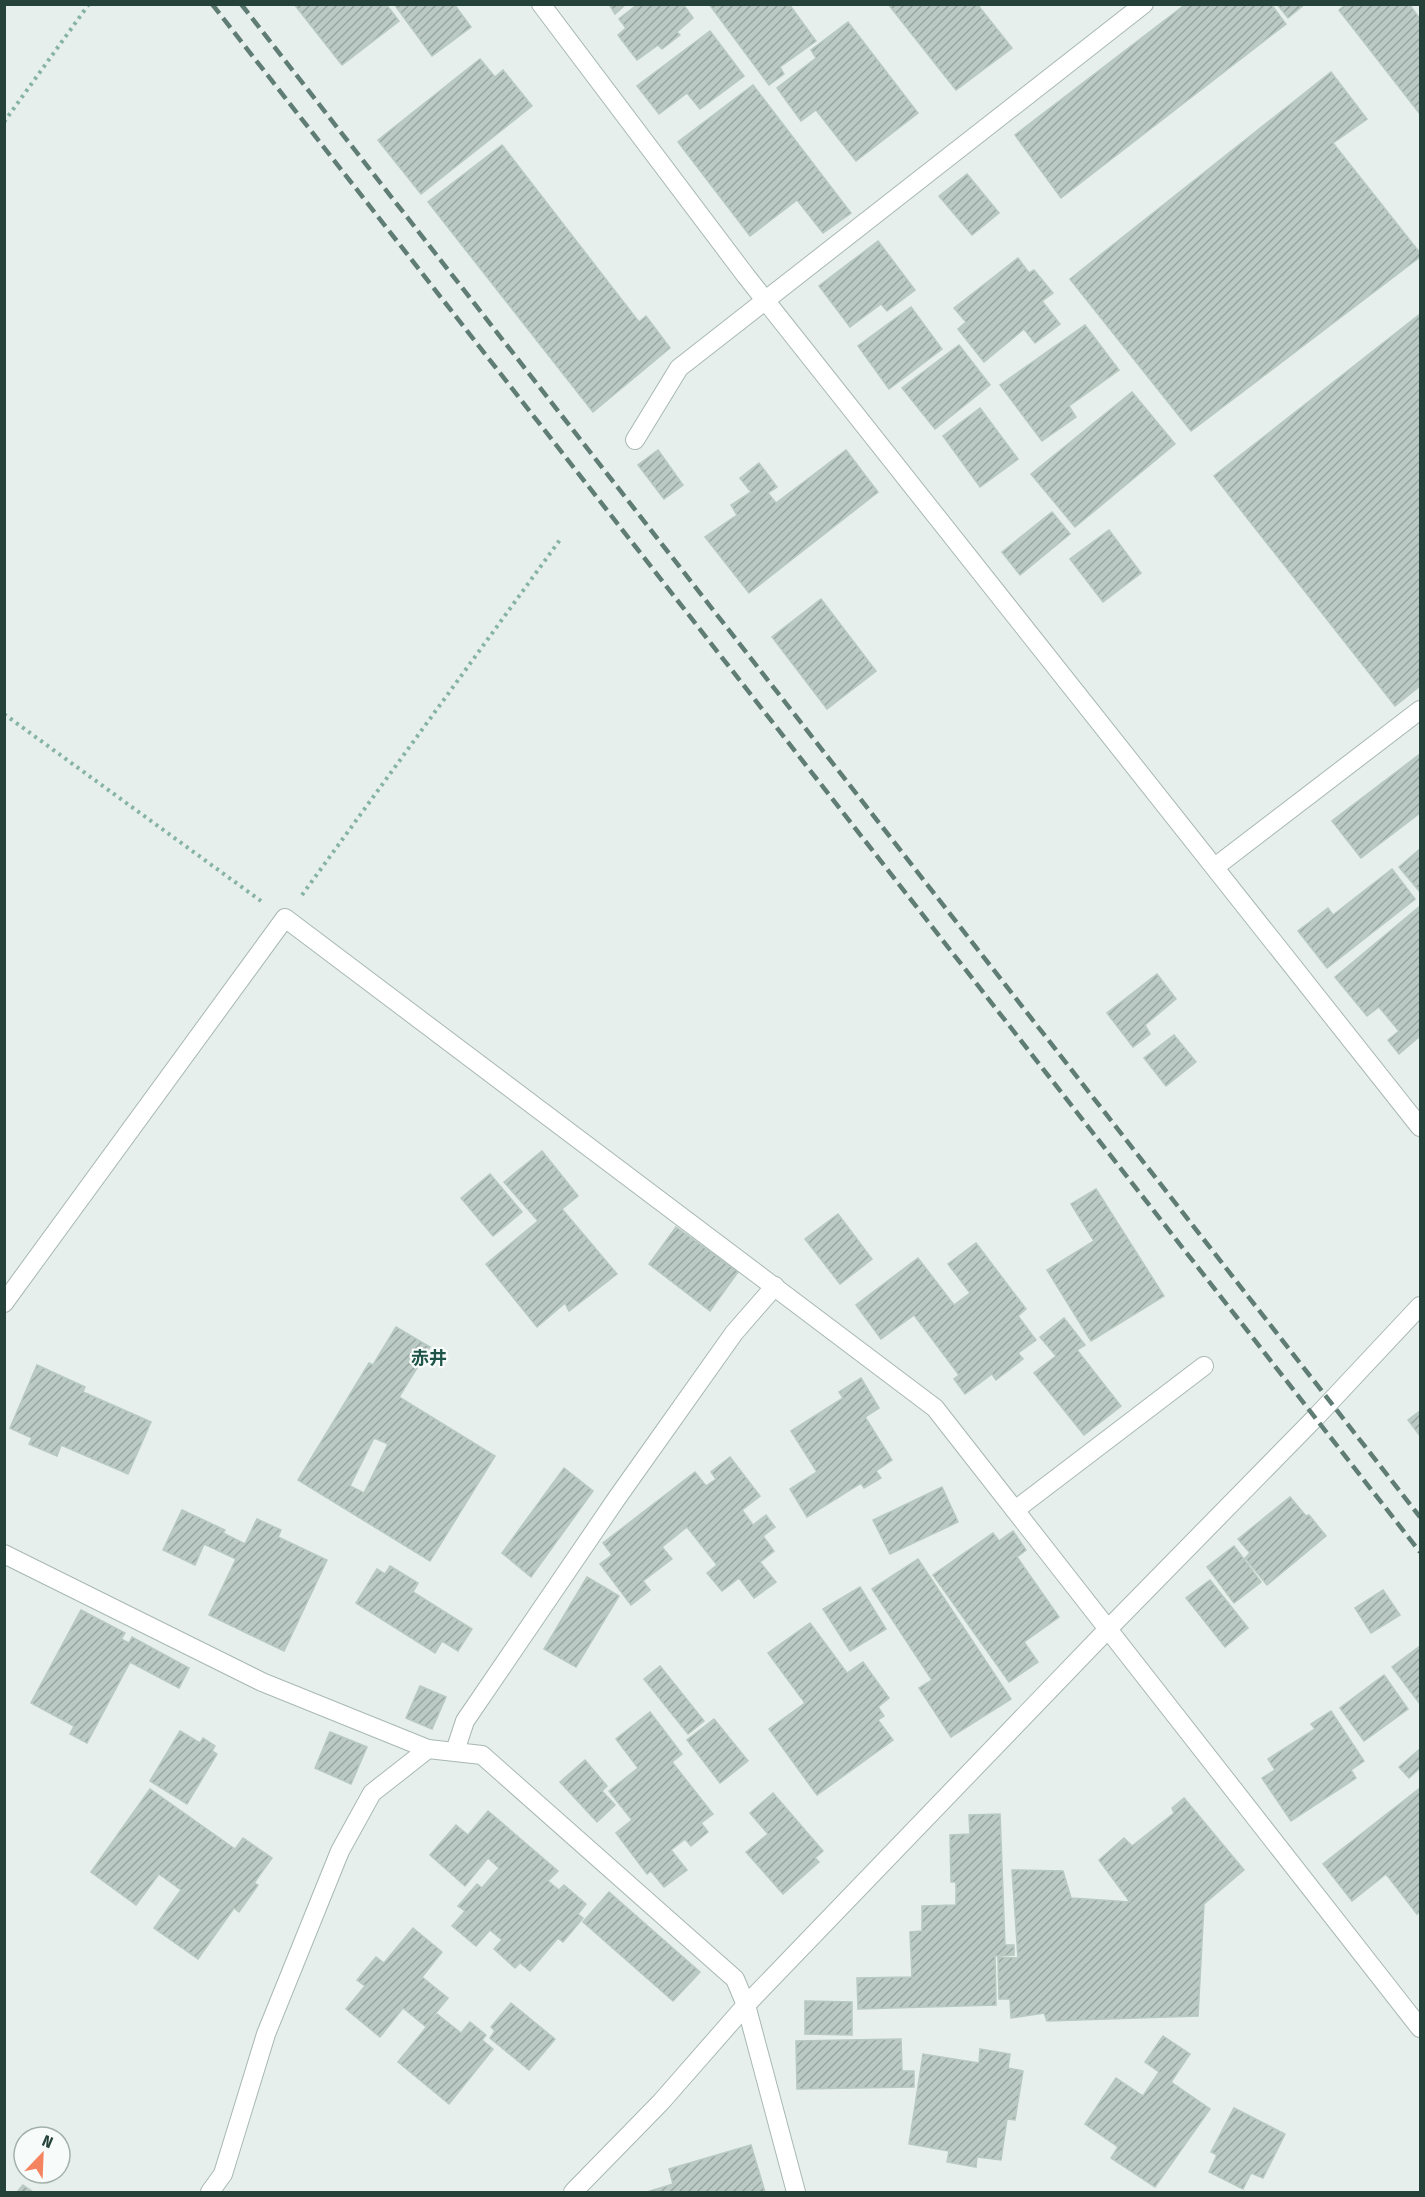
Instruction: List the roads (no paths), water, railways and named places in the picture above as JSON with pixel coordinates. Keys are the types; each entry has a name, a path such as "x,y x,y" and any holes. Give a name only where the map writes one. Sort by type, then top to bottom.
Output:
{"street":[{"path":"541,4 766,302 1420,1127"},
{"path":"635,440 679,368 1144,4"},
{"path":"1215,867 1420,710"},
{"path":"4,1303 285,918 936,1408 1420,2028"},
{"path":"455,1751 465,1721 617,1498 734,1333 775,1286"},
{"path":"573,2193 661,2102 746,2005 1108,1629 1307,1427 1420,1306"},
{"path":"1015,1510 1204,1366"},
{"path":"4,1554 262,1682 428,1749 482,1755 735,1979 746,2005 796,2193"},
{"path":"210,2193 223,2174 266,2034 340,1851 372,1793 428,1749"}],"railway":[{"path":"212,4 1420,1552"},
{"path":"241,4 1420,1517"}],"district":[{"name":"赤井","path":"429,1358"}]}
